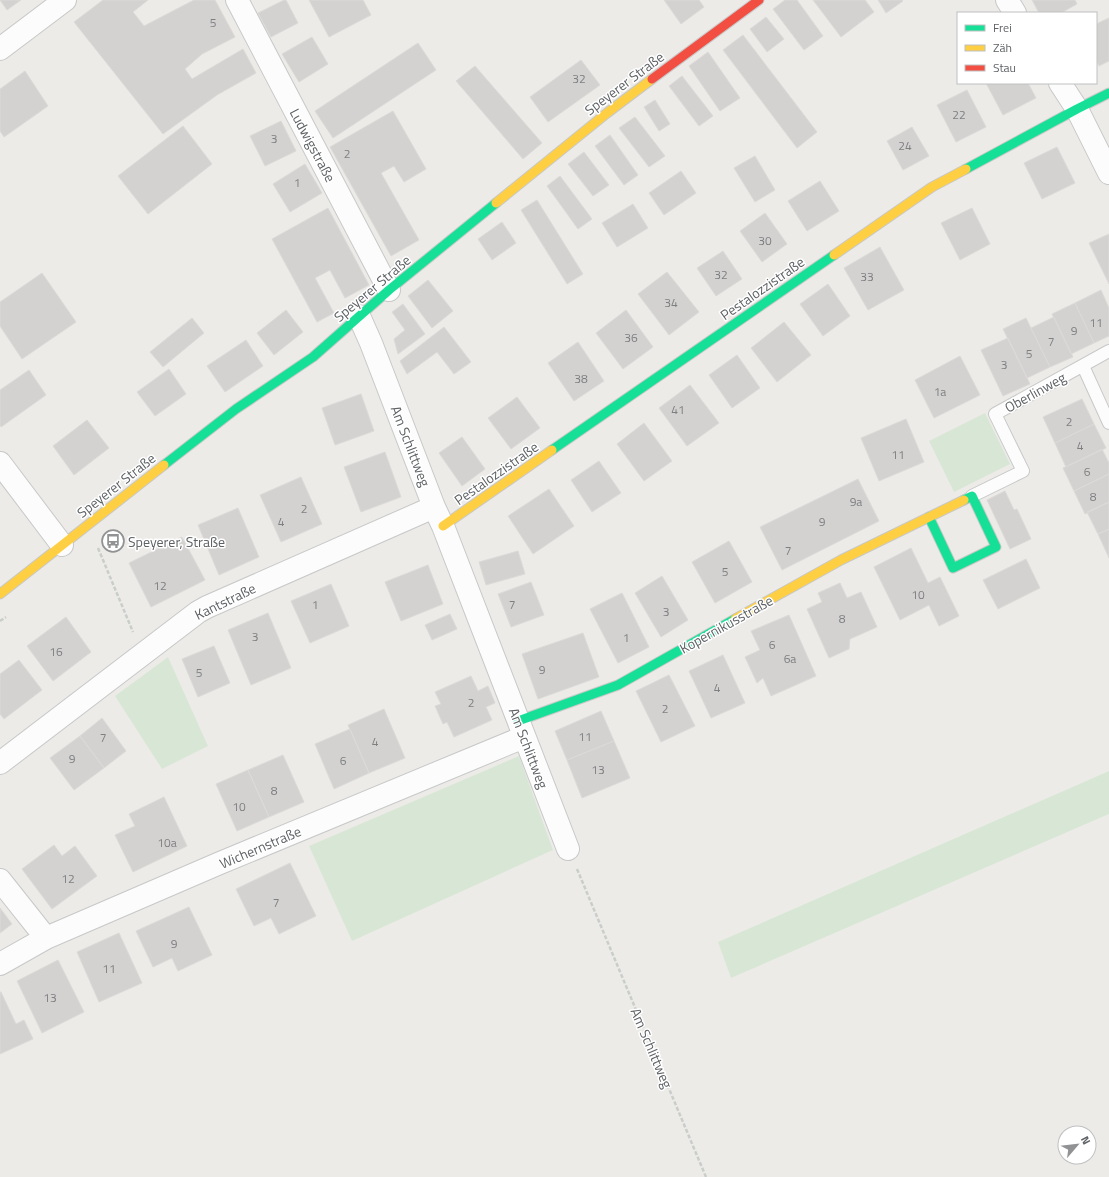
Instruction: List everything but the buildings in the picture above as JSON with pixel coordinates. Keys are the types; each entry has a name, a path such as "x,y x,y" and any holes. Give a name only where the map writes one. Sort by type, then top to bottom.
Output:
{"street":[{"path":"0,49 65,0"},
{"name":"Ludwigstraße","path":"237,0 389,290"},
{"name":"Speyerer Straße","path":"0,594 236,409 313,357 389,290 607,112 759,0"},
{"path":"1007,0 1014,12"},
{"path":"1061,84 1077,109 1109,173"},
{"name":"Pestalozzistraße","path":"439,517 932,187 1109,93"},
{"name":"Am Schlittweg","path":"359,316 371,343 568,849"},
{"path":"0,463 62,546"},
{"path":"929,517 953,568 996,547 972,496"},
{"name":"Kopernikusstraße","path":"521,729 618,685 842,560 972,496"},
{"name":"Kantstraße","path":"0,763 190,618 207,607 439,517"},
{"name":"Wichernstraße","path":"0,964 46,938 220,863 521,729"},
{"path":"0,880 46,938"}],"lane":[{"name":"Oberlinweg","path":"1023,470 995,414 1109,351"},
{"path":"1083,366 1109,423"},
{"name":"Kopernikusstraße","path":"972,496 1023,470"}],"path":[{"path":"98,548 143,654"},
{"name":"Am Schlittweg","path":"568,849 706,1177"}],"green space":[{"path":"985,413 1010,464 954,492 929,441"},
{"path":"168,657 208,746 162,769 115,696"},
{"path":"519,756 553,850 352,941 309,846"},
{"path":"1109,771 1109,814 731,978 718,942"}],"traffic: fast":[{"path":"966,169 1109,93"},
{"path":"164,465 236,409 313,357 389,290 496,203"},
{"path":"552,450 834,255"},
{"path":"929,517 953,568 996,547 972,496 964,500"},
{"path":"518,721 618,685 735,619"}],"traffic: slow":[{"path":"496,203 607,113 652,79"},
{"path":"834,255 932,187 966,169"},
{"path":"443,526 552,450"},
{"path":"0,594 164,465"},
{"path":"735,619 841,560 964,500"}],"traffic: jam":[{"path":"652,79 759,0"}],"place":[{"name":"Speyerer, Straße","path":"113,541"}]}
